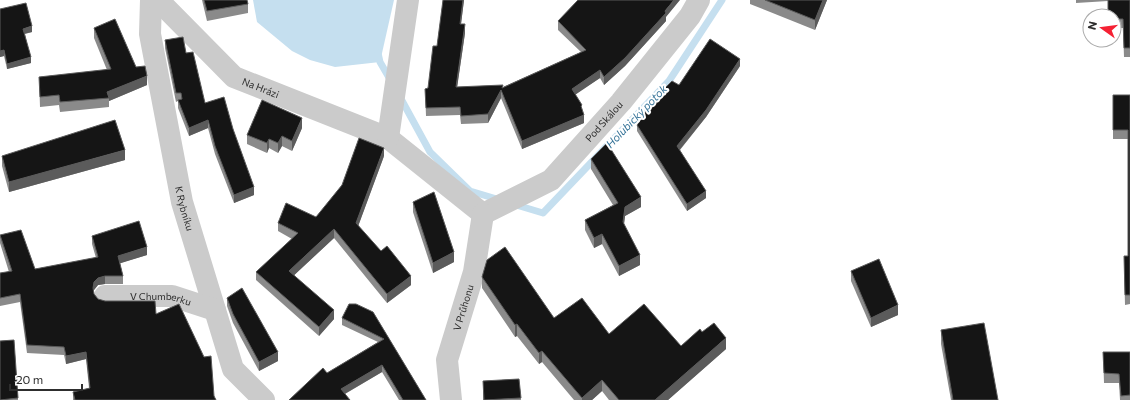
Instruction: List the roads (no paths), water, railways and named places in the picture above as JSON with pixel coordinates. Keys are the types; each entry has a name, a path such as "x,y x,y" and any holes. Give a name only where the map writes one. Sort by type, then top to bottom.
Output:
{"street":[{"name":"K Rybníku","path":"151,0 150,34 182,202 233,369 264,400"},
{"name":"Na Hrázi","path":"158,0 234,77 388,138 483,214"},
{"path":"388,138 408,0"},
{"name":"Pod Skálou","path":"483,214 550,180 621,102 690,16 700,0"},
{"name":"V Průhonu","path":"451,400 447,360 474,272 483,214"},
{"name":"V Chumberku","path":"105,296 172,296 215,310"}],"water":[{"path":"253,0 394,0 380,62 335,67 310,60 292,51 257,22"}],"waterway":[{"name":"Holubický potok","path":"513,204 543,213 669,81 722,0"},
{"name":"Holubický potok","path":"378,53 380,62 391,81"},
{"name":"Holubický potok","path":"400,97 430,152 470,191 500,200"}]}
